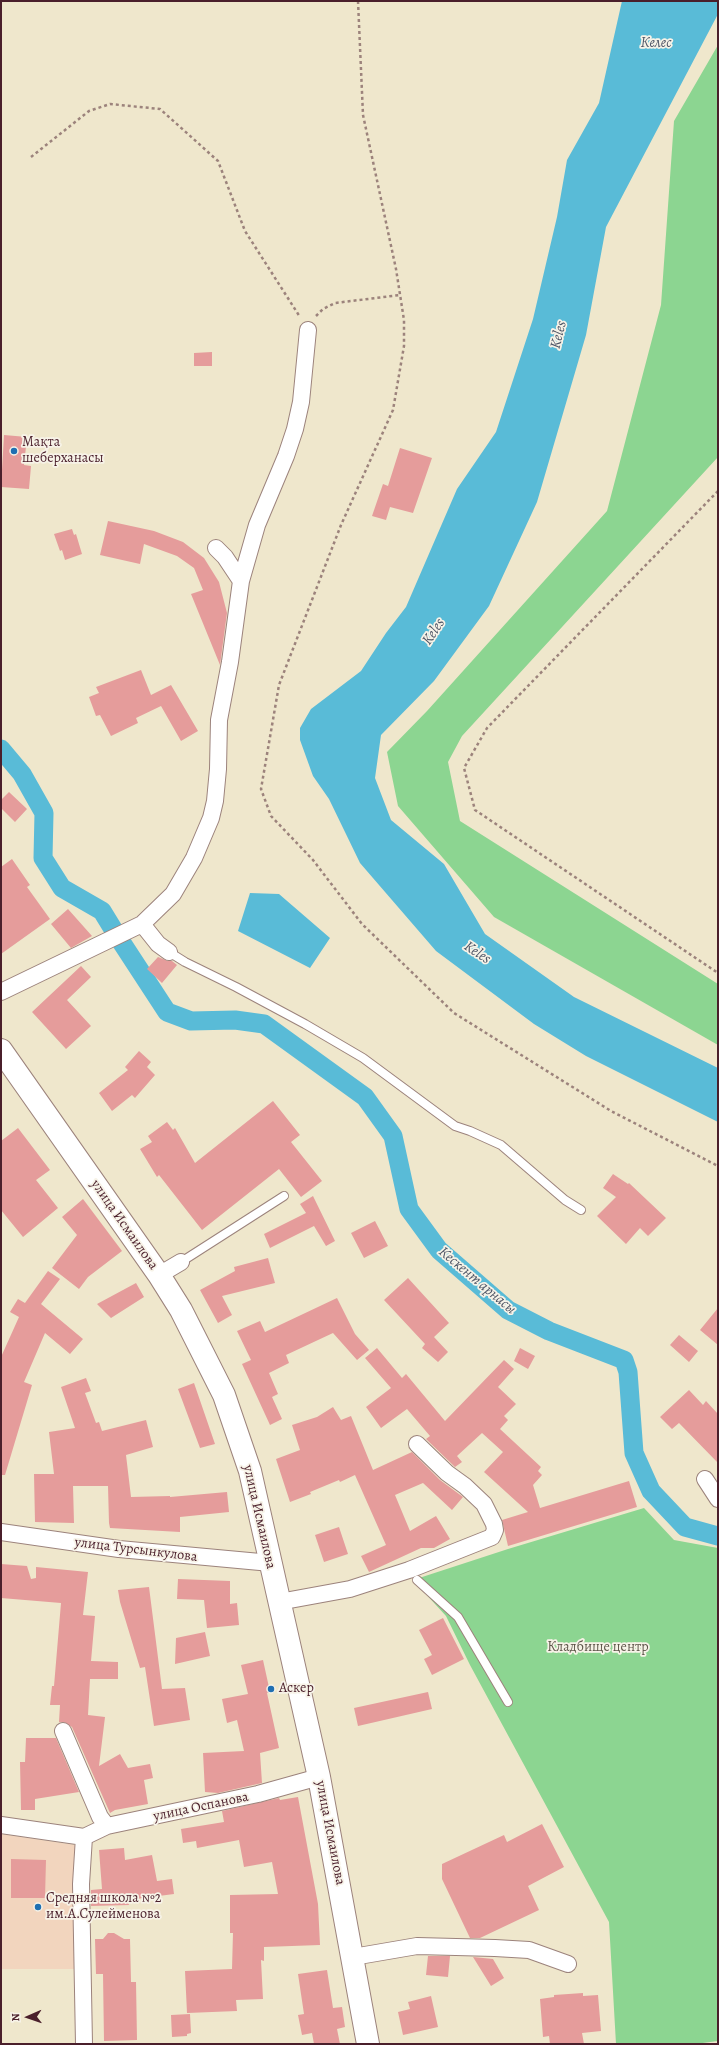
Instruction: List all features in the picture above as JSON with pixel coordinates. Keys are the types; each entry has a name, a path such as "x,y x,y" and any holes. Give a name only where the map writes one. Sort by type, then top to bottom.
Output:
{"main road":[{"name":"улица Исмаилова","path":"1,1050 159,1275 181,1310 224,1395 250,1471 319,1777 368,2044"}],"street":[{"path":"1,992 142,924 173,894 194,858 211,818 218,769 218,720 230,662 241,581 258,525 286,456 295,429 301,402 308,330"},
{"path":"216,548 225,557 241,581"},
{"path":"142,924 158,944 169,952"},
{"path":"159,1275 181,1262"},
{"path":"279,1602 413,1575 492,1537 495,1530 492,1516 484,1504 465,1486 447,1473 417,1444"},
{"path":"704,1479 718,1499"},
{"name":"улица Турсынкулова","path":"1,1532 119,1549 270,1563"},
{"path":"63,1730 100,1817 107,1826"},
{"name":"улица Оспанова","path":"84,1837 107,1826 258,1794 319,1777"},
{"path":"1,1825 84,1837 81,1884 84,2044"},
{"path":"353,1957 417,1946 495,1948 529,1950 568,1964"}],"lane":[{"path":"169,952 185,962 236,986 363,1058 455,1126 501,1145 565,1200 581,1210"},
{"path":"181,1262 284,1196"},
{"path":"413,1575 458,1617 508,1702"}],"path":[{"path":"358,1 363,115 400,294 404,346 393,410 341,525 279,685 261,789 271,816 313,860 362,924 454,1013 611,1111 718,1166"},
{"path":"31,157 89,111 110,104 160,109 218,161 245,231 308,330 316,316 323,309 335,303 400,294"},
{"path":"718,491 488,728 464,768 475,810 718,973"}],"shaded area":[{"name":"Средняя школа №2 им.А.Сулейменова","path":"1,1834 75,1845 76,1969 1,1969"}],"green space":[{"path":"718,45 718,457 462,736 448,762 460,821 718,984 718,1045 494,917 398,806 387,752 427,711 607,511 661,305 674,121"},
{"name":"Кладбище центр","path":"644,1508 674,1540 718,1548 718,2041 695,2044 616,2044 609,1922 470,1665 446,1616 413,1580 508,1549"}],"water":[{"name":"Келес","path":"622,1 718,1 718,14 606,227 586,335 537,502 489,606 434,681 381,735 375,778 391,820 444,864 485,934 574,997 718,1068 718,1122 586,1056 534,1024 436,951 360,863 329,799 313,776 300,740 300,728 311,709 361,671 386,633 406,607 457,489 496,432 533,319 557,217 567,160 599,103"},
{"path":"250,893 279,894 330,938 310,968 238,931"}],"building":[{"path":"212,352 212,366 194,366 194,353"},
{"name":"Мақта шеберханасы","path":"4,435 27,437 24,465 31,466 29,489 1,487"},
{"path":"400,448 432,458 413,513 390,507 386,520 372,516 383,484 388,486"},
{"path":"108,521 154,531 183,542 204,558 219,582 227,613 220,665 191,594 203,590 194,568 177,556 144,544 140,564 100,555"},
{"path":"72,529 74,535 76,534 82,554 65,560 54,534"},
{"path":"141,670 151,695 171,685 198,731 181,741 161,706 136,718 138,723 111,736 100,715 96,716 89,697 99,693 96,687"},
{"path":"9,792 27,809 15,822 1,808 1,800"},
{"path":"12,859 30,885 27,887 50,919 1,954 1,867"},
{"path":"68,909 92,936 71,948 51,924"},
{"path":"158,957 172,961 177,965 162,983 147,969"},
{"path":"81,966 91,977 67,1000 91,1026 66,1049 32,1012"},
{"path":"139,1051 151,1062 147,1067 155,1075 135,1098 132,1095 112,1111 99,1093 128,1070 125,1067"},
{"path":"273,1101 300,1135 291,1142 322,1181 301,1197 279,1169 202,1230 159,1175 157,1177 140,1149 152,1142 148,1136 167,1122 173,1130 175,1128 195,1163"},
{"path":"18,1128 50,1170 36,1180 58,1208 23,1237 1,1210 1,1141"},
{"path":"613,1174 628,1184 629,1183 666,1218 648,1236 640,1228 626,1244 597,1216 616,1197 603,1188"},
{"path":"313,1196 335,1241 326,1246 314,1226 270,1248 264,1234 306,1213 300,1204"},
{"path":"83,1199 122,1251 88,1277 79,1289 52,1268 77,1235 62,1217"},
{"path":"375,1221 388,1246 364,1258 351,1233"},
{"path":"268,1258 275,1283 222,1296 232,1315 218,1323 200,1290 235,1271 234,1267"},
{"path":"48,1271 60,1279 41,1304 83,1339 70,1354 45,1333 24,1382 32,1385 5,1475 1,1475 1,1357 19,1317 10,1312 18,1299 25,1303"},
{"path":"408,1278 449,1323 434,1337 448,1352 438,1362 422,1348 425,1344 384,1300"},
{"path":"136,1283 144,1297 111,1318 97,1304"},
{"path":"337,1298 355,1334 369,1350 357,1360 333,1333 286,1355 289,1363 269,1373 278,1394 272,1397 282,1419 270,1425 242,1364 251,1360 237,1331 260,1321 265,1332"},
{"path":"718,1308 718,1345 700,1330"},
{"path":"679,1335 698,1351 689,1362 670,1345"},
{"path":"377,1348 402,1378 406,1374 445,1421 504,1360 514,1369 498,1387 516,1404 504,1416 508,1420 500,1429 541,1467 538,1471 542,1475 533,1485 540,1508 629,1481 637,1507 508,1546 502,1520 528,1512 484,1472 503,1452 482,1433 457,1456 462,1462 455,1467 426,1439 430,1436 407,1409 381,1428 366,1407 391,1388 365,1358"},
{"path":"520,1348 535,1356 528,1369 514,1361"},
{"path":"86,1378 91,1391 85,1393 96,1423 99,1422 102,1431 146,1420 153,1447 126,1455 131,1497 170,1497 227,1492 229,1512 180,1517 180,1532 110,1528 108,1486 73,1486 74,1523 35,1522 34,1474 54,1474 49,1432 75,1428 61,1387"},
{"path":"194,1383 215,1444 200,1448 178,1389"},
{"path":"689,1390 703,1405 706,1401 718,1414 718,1463 679,1423 672,1429 660,1417"},
{"path":"333,1407 341,1420 351,1416 373,1470 412,1452 440,1480 463,1497 452,1510 423,1483 395,1495 410,1531 436,1516 450,1539 434,1548 421,1548 369,1572 361,1556 386,1545 355,1475 340,1482 339,1480 310,1492 311,1494 290,1502 276,1459 300,1450 292,1425 317,1417"},
{"path":"339,1527 348,1554 324,1562 315,1535"},
{"path":"1,1564 27,1566 31,1579 36,1578 36,1567 88,1572 83,1615 95,1616 91,1661 118,1662 118,1679 90,1679 88,1715 105,1717 99,1766 120,1754 128,1768 150,1764 153,1778 144,1780 148,1804 115,1810 110,1813 72,1727 64,1722 59,1722 60,1705 50,1705 52,1686 54,1686 61,1603 1,1598"},
{"path":"178,1579 230,1581 230,1604 237,1603 239,1625 207,1628 204,1600 177,1599"},
{"path":"149,1587 162,1689 185,1688 190,1720 154,1726 145,1667 140,1668 120,1602 118,1590"},
{"path":"443,1618 464,1659 432,1675 424,1659 432,1655 419,1630"},
{"path":"205,1632 210,1656 175,1664 176,1638"},
{"path":"263,1660 270,1692 267,1693 279,1748 260,1753 262,1783 218,1793 205,1792 203,1753 244,1751 237,1720 227,1723 222,1699 248,1694 241,1665"},
{"path":"428,1692 432,1709 358,1726 354,1708"},
{"path":"26,1738 56,1738 79,1792 35,1799 35,1810 21,1810 20,1762 25,1762"},
{"path":"298,1797 318,1904 320,1945 264,1947 264,1961 261,1960 263,1999 236,2000 237,2011 187,2013 185,1971 232,1969 233,1933 230,1933 230,1895 278,1894 272,1862 244,1867 239,1840 197,1848 196,1841 183,1843 181,1829 224,1822 222,1811 279,1798 280,1800"},
{"path":"542,1824 564,1867 528,1886 539,1910 480,1938 470,1938 442,1879 442,1864 504,1835 507,1842"},
{"path":"124,1848 125,1860 152,1855 157,1881 172,1879 174,1894 128,1900 129,1905 91,1906 91,1890 102,1889 99,1850"},
{"path":"11,1859 46,1860 45,1898 11,1898"},
{"path":"108,1933 114,1933 124,1939 130,1939 131,1982 136,1982 137,2040 104,2041 103,1974 96,1974 95,1939 103,1939"},
{"path":"428,1956 450,1956 448,1977 426,1975"},
{"path":"473,1957 493,1959 504,1978 491,1986"},
{"path":"327,1970 333,2008 342,2007 345,2027 337,2029 340,2044 314,2044 312,2033 302,2035 298,2015 304,2014 298,1974"},
{"path":"583,1993 583,1996 598,1995 601,2031 582,2033 584,2044 550,2044 549,2036 543,2037 540,1999 554,1997 554,1995"},
{"path":"431,1996 438,2027 403,2035 398,2012 410,2009 408,2002"},
{"path":"190,2014 191,2033 187,2034 187,2036 172,2037 171,2015"}],"waterway":[{"name":"Кескент арнасы","path":"1,749 22,774 44,813 43,858 62,888 102,911 113,929"},
{"name":"Кескент арнасы","path":"120,940 167,1012 191,1021 235,1020 264,1024 365,1097 393,1136 409,1209 439,1250 508,1310 549,1331 624,1360 628,1372 634,1453 651,1491 685,1527 718,1536"}],"place":[{"name":"Мақта шеберханасы","path":"14,451"},
{"name":"Аскер","path":"271,1689"},
{"name":"Средняя школа №2 им.А.Сулейменова","path":"38,1907"}],"water label":[{"name":"Keles","path":"559,335"},
{"name":"Keles","path":"434,632"},
{"name":"Keles","path":"477,953"}]}
